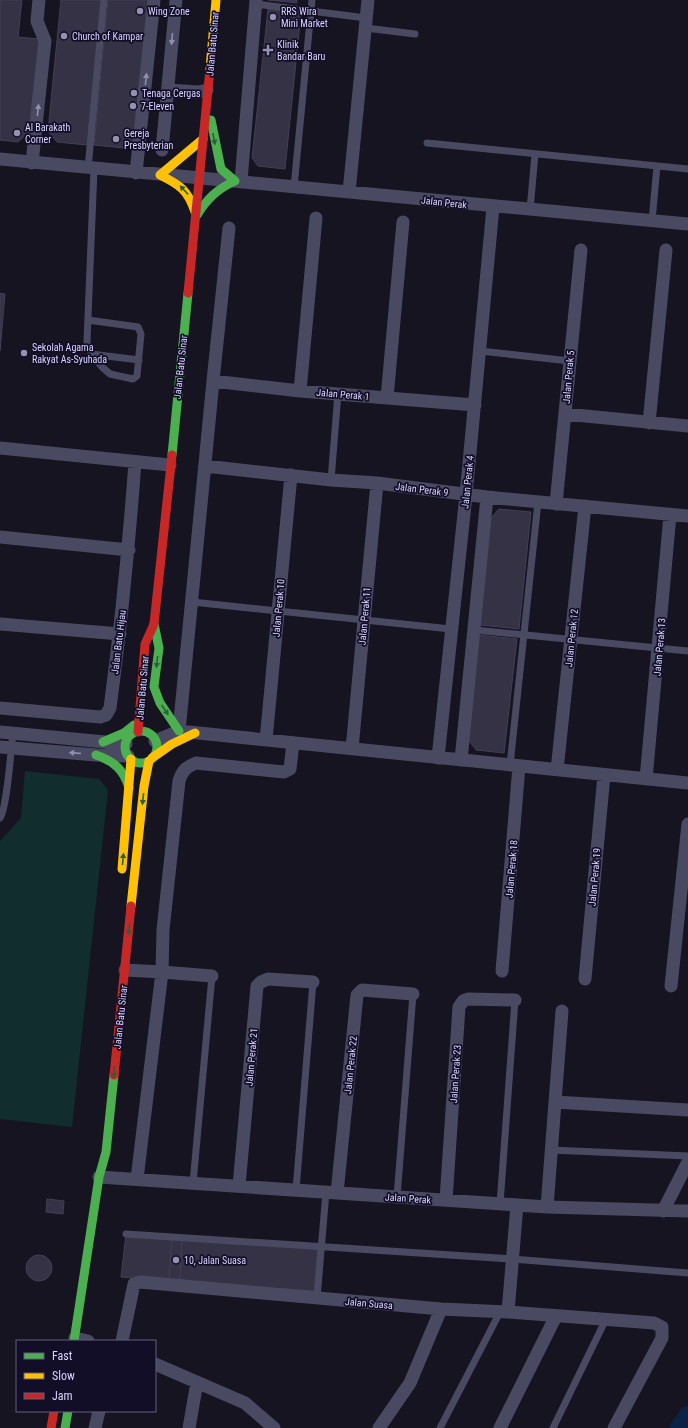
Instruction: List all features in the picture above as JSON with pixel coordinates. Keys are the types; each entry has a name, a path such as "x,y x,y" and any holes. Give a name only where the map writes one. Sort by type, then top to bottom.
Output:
{"street":[{"path":"32,163 45,41 37,21 38,0"},
{"path":"136,173 154,0"},
{"path":"162,150 176,0"},
{"name":"Jalan Batu Sinar","path":"138,732 145,644 154,624 196,216 216,0"},
{"path":"349,192 368,0"},
{"path":"238,181 256,2"},
{"path":"168,90 198,92 207,96 221,169 238,181"},
{"path":"196,216 192,201 186,191 181,186 160,175 203,139"},
{"name":"Jalan Perak","path":"0,160 688,224"},
{"path":"196,216 205,200 213,193 223,186 238,181"},
{"name":"Jalan Perak 4","path":"438,758 475,405 493,207"},
{"path":"300,390 316,218"},
{"path":"387,398 403,222"},
{"path":"179,731 204,466 229,228"},
{"name":"Jalan Perak 5","path":"556,504 581,250"},
{"path":"649,423 666,250"},
{"name":"Jalan Perak 1","path":"213,380 300,390 475,405"},
{"path":"565,414 688,426"},
{"path":"0,448 170,465"},
{"name":"Jalan Batu Hijau","path":"0,708 100,717 106,715 110,708 120,634 135,462"},
{"name":"Jalan Perak 9","path":"204,466 331,480 377,483 466,495 688,516"},
{"name":"Jalan Perak 10","path":"266,740 291,475"},
{"name":"Jalan Perak 11","path":"352,749 377,483"},
{"path":"461,760 487,497"},
{"name":"Jalan Perak 12","path":"556,770 585,506"},
{"name":"Jalan Perak 13","path":"646,779 670,515"},
{"path":"0,537 128,550"},
{"path":"0,624 120,634"},
{"path":"152,705 159,648 154,624"},
{"path":"154,687 160,703 179,731"},
{"path":"103,742 116,738 128,731 139,717"},
{"path":"122,875 130,789 128,753 131,735 138,732 146,732 151,734 179,731 688,783"},
{"path":"6,733 103,742 128,753 140,763 150,759 172,744 195,733"},
{"path":"150,759 156,750 151,734"},
{"path":"137,1179 162,972 163,930 181,773 186,767 196,763 284,772 290,769 293,743"},
{"path":"5,747 96,755 128,753"},
{"path":"96,755 108,758 118,766 127,779 130,789"},
{"name":"Jalan Batu Sinar","path":"75,1340 99,1177 106,1152 144,786 150,759"},
{"name":"Jalan Perak 18","path":"502,971 515,766"},
{"name":"Jalan Perak 19","path":"585,980 604,775"},
{"path":"671,986 688,824"},
{"path":"125,970 212,976"},
{"name":"Jalan Perak 21","path":"239,1186 257,986 261,982 268,979 313,982"},
{"name":"Jalan Perak 22","path":"332,1193 356,995 362,990 413,994"},
{"name":"Jalan Perak 23","path":"446,1200 459,1007 462,1001 468,999 515,1000"},
{"path":"547,1207 562,1011"},
{"path":"555,1102 688,1110"},
{"name":"Jalan Batu Sinar","path":"96,1157 99,1177"},
{"path":"663,1211 688,1162"},
{"name":"Jalan Perak","path":"99,1177 547,1207 688,1211"},
{"path":"504,1312 512,1259 517,1205"},
{"name":"Jalan Suasa","path":"122,1340 134,1284 140,1282 441,1309 654,1323 662,1327 662,1338 614,1428"},
{"path":"379,1428 410,1383 441,1309"},
{"path":"500,1428 556,1316"},
{"path":"156,1364 245,1403 274,1428"},
{"path":"188,1428 197,1382"},
{"path":"51,1428 54,1412"},
{"path":"65,1428 68,1412"},
{"path":"95,1428 99,1412"}],"lane":[{"path":"88,320 138,327 141,334 137,376 133,379 110,374 91,354 87,342 91,169 104,0"},
{"path":"294,187 312,0"},
{"path":"256,2 311,11 415,34"},
{"path":"427,143 688,169"},
{"path":"530,210 535,154"},
{"path":"652,221 657,166"},
{"path":"480,351 570,361"},
{"path":"91,354 139,360"},
{"path":"331,480 338,393"},
{"path":"515,766 524,634 538,502"},
{"path":"192,602 451,629"},
{"path":"474,630 688,651"},
{"path":"0,818 2,816 4,804 6,733"},
{"path":"193,1183 212,976"},
{"path":"296,1190 313,982"},
{"path":"398,1197 413,994"},
{"path":"500,1204 515,1000"},
{"path":"551,1150 688,1156"},
{"path":"317,1298 322,1246 332,1193"},
{"path":"126,1234 512,1259 688,1273"},
{"path":"440,1428 504,1312"},
{"path":"553,1428 606,1320"}],"green space":[{"path":"25,771 99,779 108,790 72,1127 0,1119 0,841 21,818"}],"building":[{"path":"0,0 22,0 18,37 39,39 29,132 18,142 0,140"},
{"path":"61,0 101,0 87,145 57,142 48,131"},
{"path":"108,0 148,0 135,139 124,148 94,145"},
{"path":"268,0 297,0 297,3"},
{"path":"268,9 301,13 285,169 258,166 252,158"},
{"path":"0,293 5,294 0,351"},
{"path":"499,509 531,512 519,629 480,625 489,520"},
{"path":"478,635 517,639 504,753 476,750 467,738"},
{"path":"47,1199 64,1201 63,1214 46,1212"},
{"path":"126,1234 318,1249 314,1291 121,1277"},
{"name":"10, Jalan Suasa","path":"172,1237 182,1239 180,1281 169,1281"},
{"path":"39,1255 48,1259 52,1268 48,1277 39,1281 30,1277 26,1268 30,1259"}],"waterway":[{"path":"680,1428 688,1416"}],"traffic: fast":[{"path":"197,215 213,195 223,187 235,181 221,169 211,120"},
{"path":"172,455 188,293"},
{"path":"154,624 159,648 154,686"},
{"path":"154,687 160,703 179,731"},
{"path":"103,742 124,733 134,725"},
{"path":"141,731 152,736 157,747 152,758 141,763 130,758 125,747 130,736 141,731"},
{"path":"96,755 113,763 121,771 129,788"},
{"path":"74,1340 99,1177 106,1152 114,1075"},
{"path":"65,1428 68,1412"}],"traffic: slow":[{"path":"210,69 216,0"},
{"path":"195,212 186,193 178,185 160,175 203,139"},
{"path":"152,758 172,744 195,733"},
{"path":"122,869 131,759"},
{"path":"131,906 144,786 149,761"}],"traffic: jam":[{"path":"188,293 210,69"},
{"path":"138,732 145,644 154,624 172,455"},
{"path":"114,1075 131,906"},
{"path":"51,1428 54,1412"}],"place":[{"name":"Wing Zone","path":"140,11"},
{"name":"RRS Wira Mini Market","path":"273,17"},
{"name":"Church of Kampar","path":"64,36"},
{"name":"Klinik Bandar Baru","path":"268,50"},
{"name":"Tenaga Cergas","path":"134,93"},
{"name":"7-Eleven","path":"133,106"},
{"name":"Al Barakath Corner","path":"17,133"},
{"name":"Gereja Presbyterian","path":"116,139"},
{"name":"Sekolah Agama Rakyat As-Syuhada","path":"24,353"},
{"name":"10, Jalan Suasa","path":"176,1260"}]}
